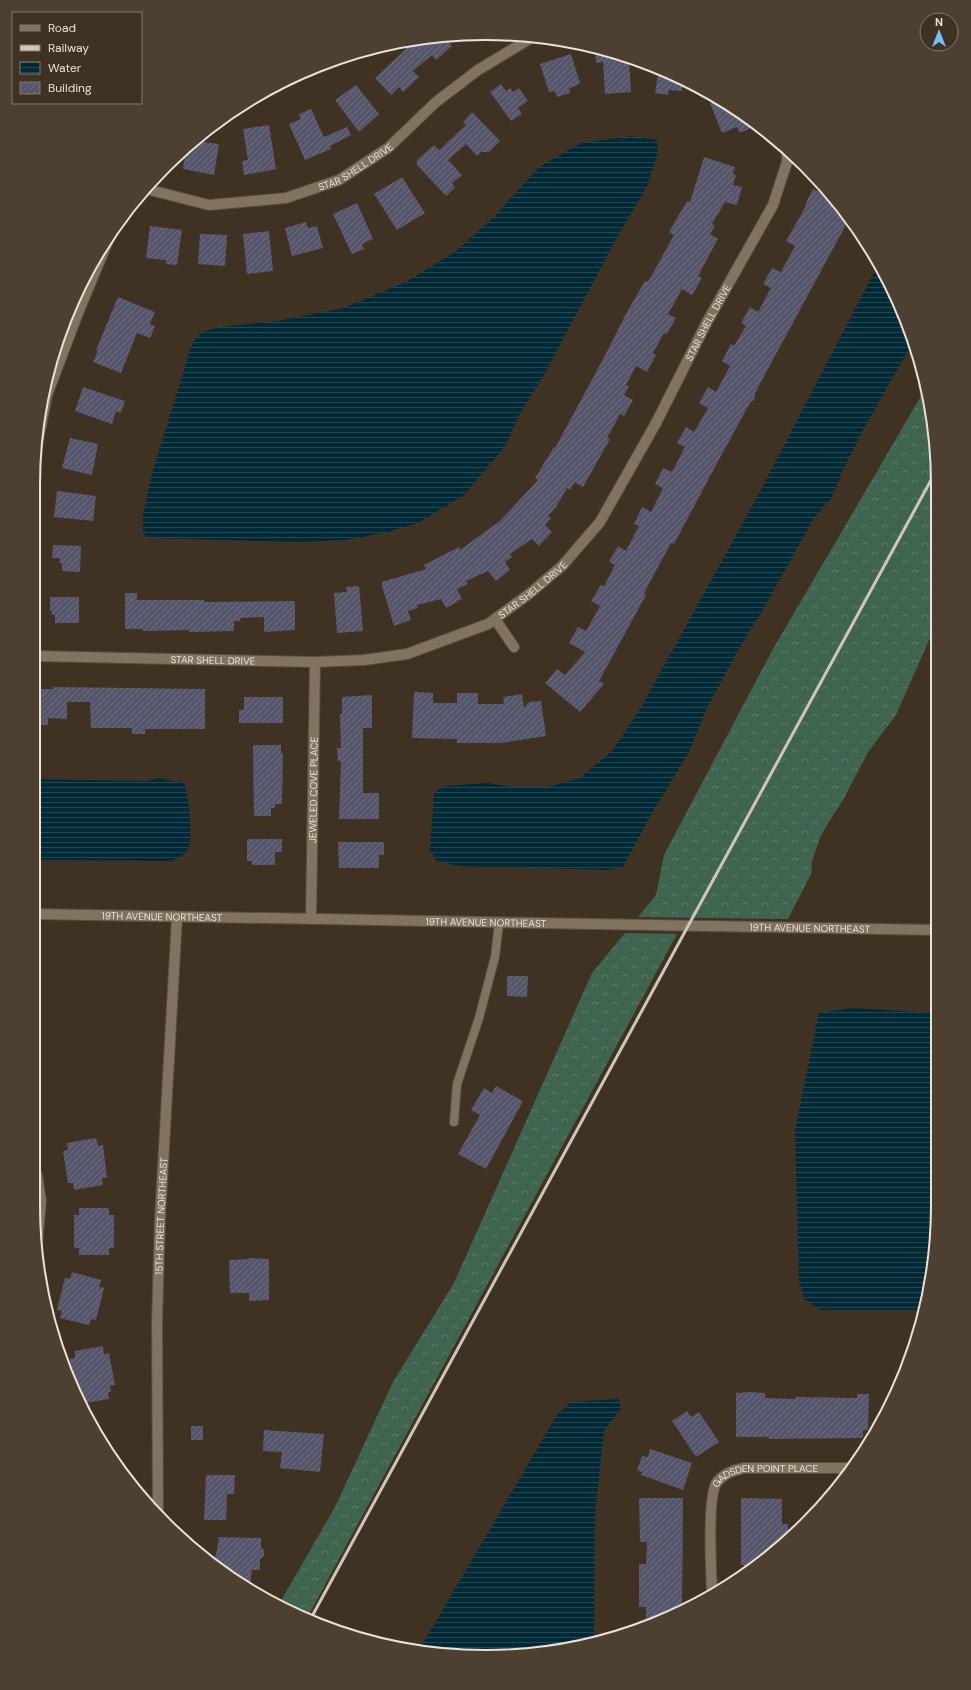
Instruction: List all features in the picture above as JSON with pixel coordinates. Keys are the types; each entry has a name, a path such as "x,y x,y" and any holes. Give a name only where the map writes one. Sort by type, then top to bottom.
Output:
{"street":[{"name":"STAR SHELL DRIVE","path":"152,191 208,205 286,198 339,180 388,148 436,102 478,70 524,42"},
{"name":"STAR SHELL DRIVE","path":"40,656 315,662 364,660 407,654 488,624 529,594 562,566 600,522 656,423 707,322 773,205 787,158"},
{"path":"53,378 95,271"},
{"path":"495,619 514,647"},
{"name":"JEWELED COVE PLACE","path":"311,919 315,662"},
{"name":"19TH AVENUE NORTHEAST","path":"40,914 931,930"},
{"name":"15TH STREET NORTHEAST","path":"158,1506 157,1322 160,1219 177,917"},
{"path":"40,1194 40,1210"},
{"name":"GADSDEN POINT PLACE","path":"712,1588 711,1501 716,1482 728,1472 744,1468 845,1468"}],"lane":[{"path":"454,1122 457,1084 479,1018 495,957 499,922"}],"green space":[{"path":"921,396 930,456 931,636 896,715 868,752 844,798 821,835 812,861 811,874 788,919 638,917 656,895 664,855 773,649"},
{"path":"625,933 677,934 309,1614 288,1604 281,1600 335,1507 393,1382 454,1283 592,973"}],"water":[{"path":"632,136 657,140 658,153 647,186 615,241 544,375 519,415 506,445 464,495 418,523 388,532 347,540 298,542 147,538 143,533 143,515 152,473 193,342 202,332 220,327 277,321 344,308 406,282 456,251 493,218 539,167 581,143"},
{"path":"875,270 897,315 909,349 863,430 842,472 832,497 814,518 765,606 738,650 706,710 689,752 652,813 623,867 607,870 458,866 436,861 430,849 434,794 443,786 488,783 513,787 548,787 580,778 612,751 639,711 754,503"},
{"path":"159,778 185,784 189,807 190,844 187,851 183,855 171,861 40,860 40,779 146,781"},
{"path":"850,1008 931,1013 930,1234 927,1263 918,1310 821,1310 804,1299 799,1280 795,1130 819,1013"},
{"path":"619,1399 621,1408 604,1431 595,1514 594,1636 544,1646 515,1649 456,1649 422,1645 557,1415 571,1402"}],"building":[{"path":"448,42 452,46 436,60 432,55 413,71 419,77 403,92 399,87 391,95 375,78 407,47"},
{"path":"571,54 580,83 569,89 570,93 557,97 555,91 549,92 540,64"},
{"path":"595,54 629,64 631,92 605,94 603,62 596,63"},
{"path":"658,75 683,86 682,91 669,90 668,95 655,93"},
{"path":"501,84 506,91 510,88 513,92 519,88 528,101 518,108 522,114 511,121 490,92"},
{"path":"356,85 379,114 359,132 335,100"},
{"path":"712,102 733,115 751,128 740,133 737,127 722,133 710,103"},
{"path":"311,109 324,137 347,127 351,135 330,146 331,149 305,160 289,124 301,119 299,114"},
{"path":"472,112 500,141 489,152 481,152 477,156 466,144 448,160 462,175 452,183 455,187 446,196 417,165 417,160 434,145 439,150 466,125 463,122"},
{"path":"269,125 276,169 244,175 242,161 248,160 243,129"},
{"path":"203,142 219,144 214,175 183,169 185,157"},
{"path":"704,157 735,167 733,174 736,175 733,185 742,187 737,205 725,202 712,224 715,226 710,234 718,239 698,276 702,278 692,295 682,289 668,314 676,318 667,334 664,333 653,353 656,355 647,372 636,366 626,385 629,386 624,395 633,400 624,416 620,414 607,438 610,439 583,487 575,482 570,490 567,488 556,507 548,516 551,518 545,525 552,532 539,546 532,539 510,554 512,557 505,562 510,570 496,581 488,571 466,581 468,584 457,589 462,599 457,602 446,608 441,599 417,605 418,608 408,611 411,620 394,626 382,582 426,569 424,565 459,547 460,550 500,521 538,480 535,478 554,447 555,448 627,312 645,281 648,282 674,235 669,232 687,201 690,202"},
{"path":"402,177 425,213 397,230 374,194"},
{"path":"813,189 820,192 846,224 755,393 753,401 751,401 674,544 671,543 644,593 646,595 599,681 604,684 580,712 545,683 557,669 565,675 585,652 569,643 578,627 586,631 600,606 591,601 601,585 604,586 615,565 609,562 618,546 626,551 639,526 634,524 642,507 651,512 663,488 655,484 663,468 672,472 685,447 677,443 686,427 694,432 708,408 699,403 708,387 716,392 730,366 722,361 731,344 734,346 746,326 741,323 750,307 758,312 771,288 763,284 772,268 781,272 795,246 786,241 806,206 805,205"},
{"path":"357,203 373,239 362,244 364,249 352,254 333,214"},
{"path":"306,222 308,228 317,226 323,248 292,256 285,228"},
{"path":"150,226 182,230 177,265 166,264 166,260 146,258"},
{"path":"269,231 273,271 247,274 243,234"},
{"path":"200,234 227,235 225,266 198,264"},
{"path":"118,297 155,312 150,324 155,326 150,338 137,333 121,373 93,362 98,351 96,350"},
{"path":"83,387 125,401 121,413 116,411 112,424 75,411"},
{"path":"70,438 98,444 92,475 62,468"},
{"path":"57,491 96,496 93,521 54,517"},
{"path":"53,545 81,546 80,572 62,571 62,563 59,563 60,558 52,558"},
{"path":"359,586 363,631 337,633 334,593 347,592 346,587"},
{"path":"125,593 137,593 137,600 204,600 204,602 295,601 295,630 264,632 264,617 240,618 240,621 234,621 234,631 189,632 189,630 143,631 143,629 125,629"},
{"path":"50,597 79,597 79,623 55,623 55,615 52,615 52,611 50,611"},
{"path":"53,687 205,689 205,729 145,729 145,734 132,734 132,728 91,728 90,702 67,702 67,719 48,718 48,725 40,725 40,689 53,689"},
{"path":"414,692 433,693 433,703 457,703 457,693 478,693 478,704 504,704 503,697 522,694 524,708 529,702 541,701 546,736 501,743 457,743 457,739 412,738"},
{"path":"372,695 372,728 363,728 363,793 379,793 379,819 339,819 341,761 338,761 337,748 341,748 340,714 342,714 342,697"},
{"path":"244,697 283,697 283,723 239,723 239,710 244,710"},
{"path":"253,745 281,745 281,753 283,753 282,804 275,804 275,808 271,808 271,816 254,816"},
{"path":"247,839 282,839 282,852 275,852 275,865 252,865 252,861 247,861"},
{"path":"338,842 384,842 384,855 379,855 379,868 339,868"},
{"path":"507,976 528,976 527,997 507,996"},
{"path":"496,1086 523,1101 486,1169 458,1154 480,1115 471,1110 484,1088 492,1093"},
{"path":"96,1138 98,1146 103,1145 107,1178 102,1178 103,1185 74,1190 73,1183 68,1183 63,1151 68,1150 67,1143"},
{"path":"79,1208 109,1208 109,1215 114,1215 114,1248 109,1248 109,1255 79,1255 79,1248 74,1248 74,1215 79,1215"},
{"path":"249,1258 269,1259 269,1300 249,1301 249,1293 230,1293 229,1260"},
{"path":"72,1272 101,1280 99,1287 104,1288 96,1320 91,1319 89,1325 60,1318 62,1311 57,1310 65,1278 70,1279"},
{"path":"103,1346 104,1354 109,1353 115,1385 110,1386 111,1392 108,1392 109,1399 86,1403 71,1368 70,1359 75,1358 75,1351"},
{"path":"736,1393 765,1393 765,1398 795,1399 795,1397 857,1398 857,1394 869,1394 868,1430 863,1430 863,1438 769,1439 769,1437 736,1437"},
{"path":"687,1411 691,1417 699,1412 719,1442 696,1457 672,1421"},
{"path":"191,1426 203,1426 203,1440 191,1440"},
{"path":"264,1430 324,1434 320,1472 280,1468 282,1452 263,1451"},
{"path":"650,1449 692,1463 683,1490 641,1475 642,1472 637,1470 642,1456 648,1457"},
{"path":"206,1475 235,1475 234,1494 227,1494 226,1520 204,1520"},
{"path":"639,1498 683,1498 682,1604 646,1620 646,1607 639,1607 639,1564 646,1564 647,1542 640,1542"},
{"path":"741,1498 782,1499 782,1524 788,1524 788,1531 757,1558 744,1567 744,1565 741,1565"},
{"path":"219,1537 261,1538 261,1548 264,1550 264,1556 260,1559 260,1570 252,1570 250,1582 215,1559"}],"railway":[{"path":"313,1615 931,480"}]}
